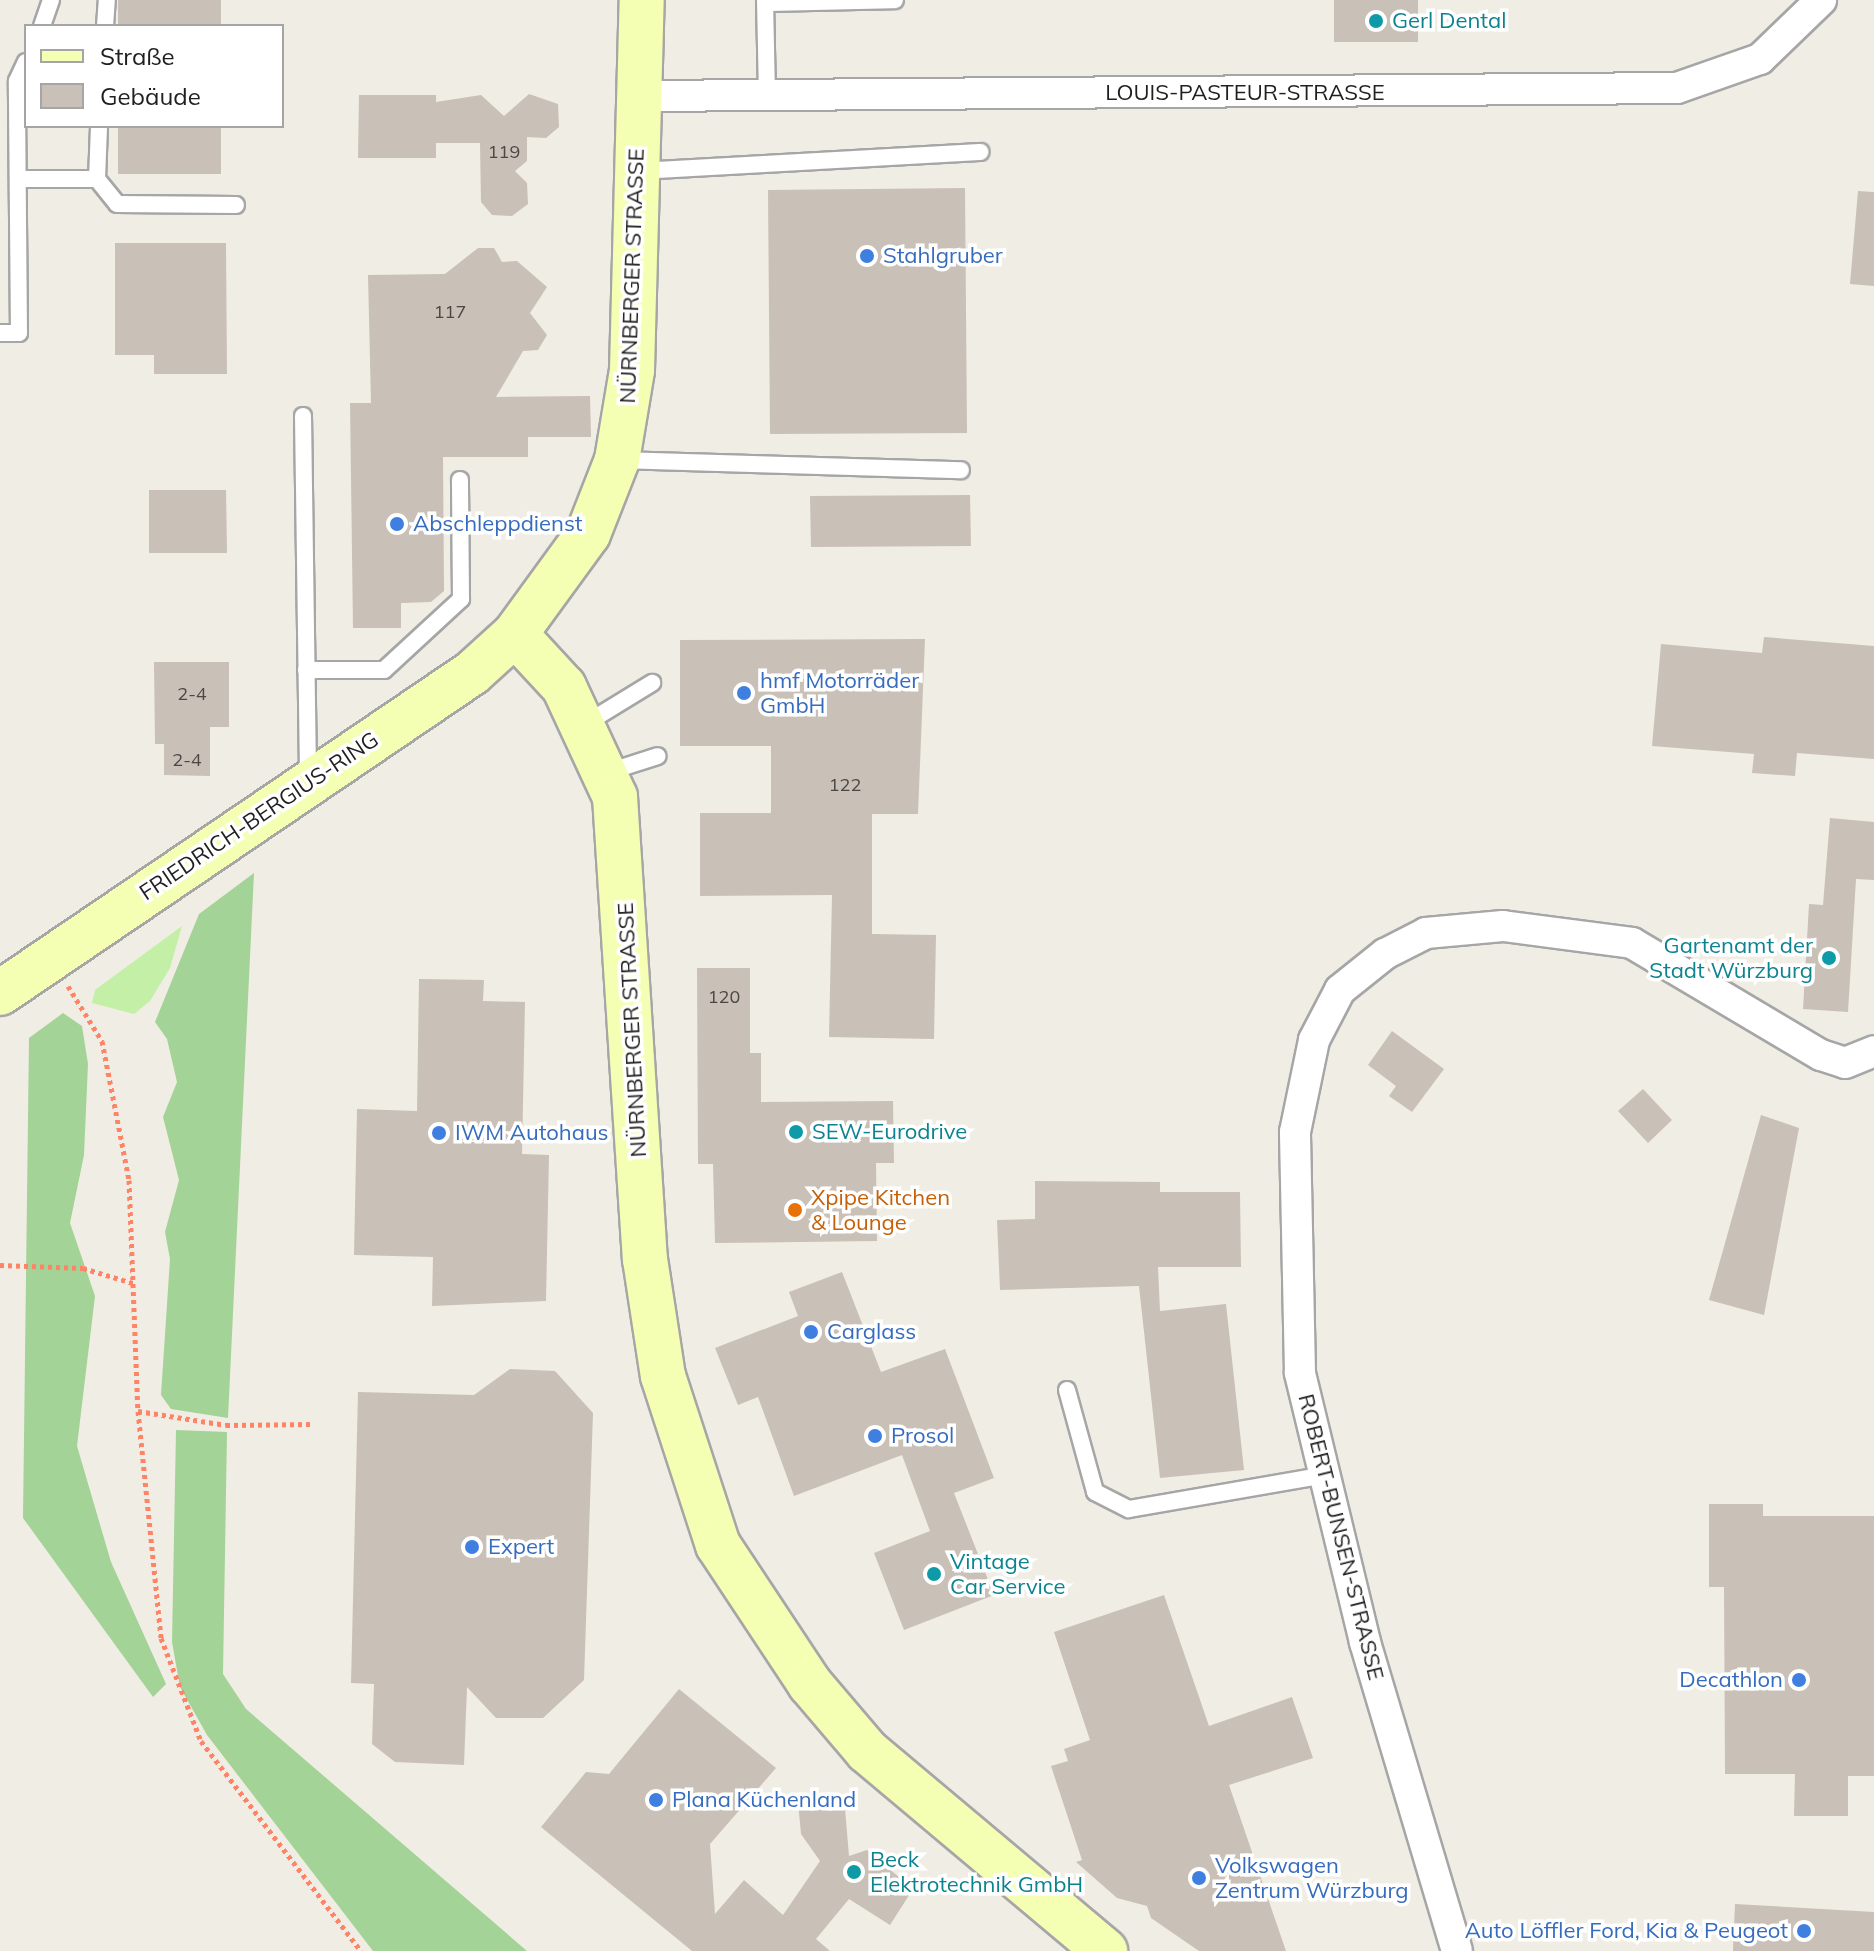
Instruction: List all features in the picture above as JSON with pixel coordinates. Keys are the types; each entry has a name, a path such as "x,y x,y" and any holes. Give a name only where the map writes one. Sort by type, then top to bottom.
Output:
{"street":[{"name":"NÜRNBERGER STRASSE","path":"642,0 632,370 617,460 588,534 515,634 564,687 608,772 627,913 645,1259 663,1376 718,1545 810,1684 867,1751 1105,1951"},
{"name":"LOUIS-PASTEUR-STRASSE","path":"640,96 1677,88 1760,59 1821,0"},
{"name":"FRIEDRICH-BERGIUS-RING","path":"0,993 472,673 515,634"},
{"name":"ROBERT-BUNSEN-STRASSE","path":"1457,1951 1321,1476 1300,1373 1295,1132 1314,1040 1340,990 1385,954 1426,933 1577,931 1632,943 1821,1055 1845,1063 1874,1051"}],"lane":[{"path":"43,24 51,0"},
{"path":"105,24 107,0"},
{"path":"767,95 766,2 895,0"},
{"path":"0,333 19,333 17,81 24,66"},
{"path":"99,128 97,179 117,204 236,205"},
{"path":"637,171 980,152"},
{"path":"18,179 97,179"},
{"path":"303,416 308,783"},
{"path":"617,460 961,470"},
{"path":"306,670 384,670 461,599 460,480"},
{"path":"585,724 652,683"},
{"path":"608,772 658,756"},
{"path":"1067,1390 1095,1492 1129,1509 1321,1476"}],"path":[{"path":"50,958 102,1041 129,1180 136,1284 138,1411 161,1638 178,1692 201,1741 361,1951"},
{"path":"0,1265 83,1268 136,1284"},
{"path":"138,1411 226,1425 314,1424"}],"green space":[{"path":"254,873 228,1418 171,1409 161,1395 170,1259 165,1232 179,1180 163,1117 177,1082 167,1039 155,1022 199,914"},
{"path":"182,926 170,968 150,1001 134,1014 92,1003 95,990"},
{"path":"63,1013 82,1026 88,1064 84,1155 70,1223 95,1296 77,1446 111,1562 166,1684 153,1697 23,1518 29,1038"},
{"path":"176,1430 227,1432 223,1674 246,1709 527,1951 373,1951 207,1735 180,1687 172,1642"}],"building":[{"path":"118,0 221,0 221,24 118,24"},
{"name":"Gerl Dental","path":"1334,0 1418,0 1418,42 1334,42"},
{"path":"529,94 558,104 559,127 546,138 527,137 527,161 515,171 527,183 528,204 512,216 492,215 481,202 480,143 436,143 436,158 358,158 359,95 436,95 436,102 481,95 504,116"},
{"path":"118,128 221,128 221,174 118,174"},
{"name":"Stahlgruber","path":"965,188 967,433 770,434 768,190"},
{"path":"1858,191 1874,192 1874,286 1850,284"},
{"path":"115,243 226,243 227,374 154,374 154,355 115,355"},
{"path":"478,248 494,248 502,262 517,261 547,287 530,313 547,335 538,350 523,351 496,397 590,396 591,437 528,437 528,457 443,457 444,591 431,602 401,603 401,628 353,628 350,403 371,403 368,275 445,274"},
{"path":"149,490 226,490 227,553 149,553"},
{"path":"970,495 971,546 811,547 810,496"},
{"path":"1764,637 1874,646 1874,759 1797,753 1795,776 1752,773 1754,754 1652,746 1661,644 1762,653"},
{"path":"925,639 918,814 872,814 872,934 936,935 934,1039 829,1037 832,895 700,896 700,813 771,813 771,746 680,746 680,640"},
{"path":"154,662 229,662 229,727 210,727 210,776 164,775 164,744 155,744"},
{"path":"1830,818 1874,822 1874,880 1856,879 1848,1012 1803,1009 1809,904 1823,905"},
{"path":"697,968 750,968 750,1053 761,1053 761,1102 893,1101 894,1163 876,1163 877,1241 715,1243 713,1164 698,1164"},
{"name":"IWM Autohaus","path":"419,979 484,980 483,1001 525,1002 522,1154 549,1155 546,1301 432,1306 433,1257 354,1255 357,1109 417,1111"},
{"path":"1392,1031 1444,1069 1412,1112 1389,1096 1396,1086 1368,1065"},
{"path":"1643,1089 1672,1120 1648,1143 1618,1111"},
{"path":"1761,1115 1799,1128 1764,1315 1709,1300"},
{"path":"1035,1181 1160,1182 1160,1192 1240,1192 1241,1267 1158,1267 1160,1311 1226,1304 1244,1470 1160,1478 1139,1286 1000,1290 997,1220 1035,1219"},
{"path":"842,1272 881,1372 945,1349 994,1478 954,1493 994,1595 904,1630 874,1553 930,1531 902,1455 794,1496 758,1397 738,1405 715,1348 798,1316 789,1292"},
{"name":"Expert","path":"510,1369 555,1371 593,1413 584,1680 543,1718 496,1718 467,1687 464,1765 395,1762 372,1744 374,1684 351,1683 358,1392 474,1395"},
{"name":"Decathlon","path":"1709,1504 1763,1504 1763,1516 1874,1516 1874,1776 1848,1776 1848,1816 1794,1816 1795,1774 1725,1774 1724,1587 1709,1587"},
{"path":"1164,1595 1209,1726 1292,1697 1313,1758 1229,1785 1286,1951 1199,1951 1151,1918 1147,1906 1117,1898 1076,1862 1082,1860 1051,1766 1068,1761 1064,1749 1090,1740 1054,1632"},
{"name":"Plana Küchenland","path":"679,1689 776,1768 710,1844 715,1914 744,1880 783,1915 820,1861 801,1834 798,1802 844,1797 849,1856 867,1850 913,1889 890,1925 849,1899 816,1939 830,1951 692,1951 541,1827 586,1772 609,1774"},
{"name":"Auto Löffler Ford, Kia & Peugeot","path":"1735,1904 1874,1912 1874,1951 1733,1951"}],"place":[{"name":"Gerl Dental","path":"1376,21"},
{"name":"Stahlgruber","path":"867,256"},
{"name":"Abschleppdienst","path":"397,524"},
{"name":"hmf Motorräder GmbH","path":"744,693"},
{"name":"Gartenamt der Stadt Würzburg","path":"1829,958"},
{"name":"SEW-Eurodrive","path":"796,1132"},
{"name":"IWM Autohaus","path":"439,1133"},
{"name":"Xpipe Kitchen & Lounge","path":"795,1210"},
{"name":"Carglass","path":"811,1332"},
{"name":"Prosol","path":"875,1436"},
{"name":"Expert","path":"472,1547"},
{"name":"Vintage Car Service","path":"934,1574"},
{"name":"Decathlon","path":"1799,1680"},
{"name":"Plana Küchenland","path":"656,1800"},
{"name":"Beck Elektrotechnik GmbH","path":"854,1872"},
{"name":"Volkswagen Zentrum Würzburg","path":"1199,1878"},
{"name":"Auto Löffler Ford, Kia & Peugeot","path":"1804,1931"}]}
